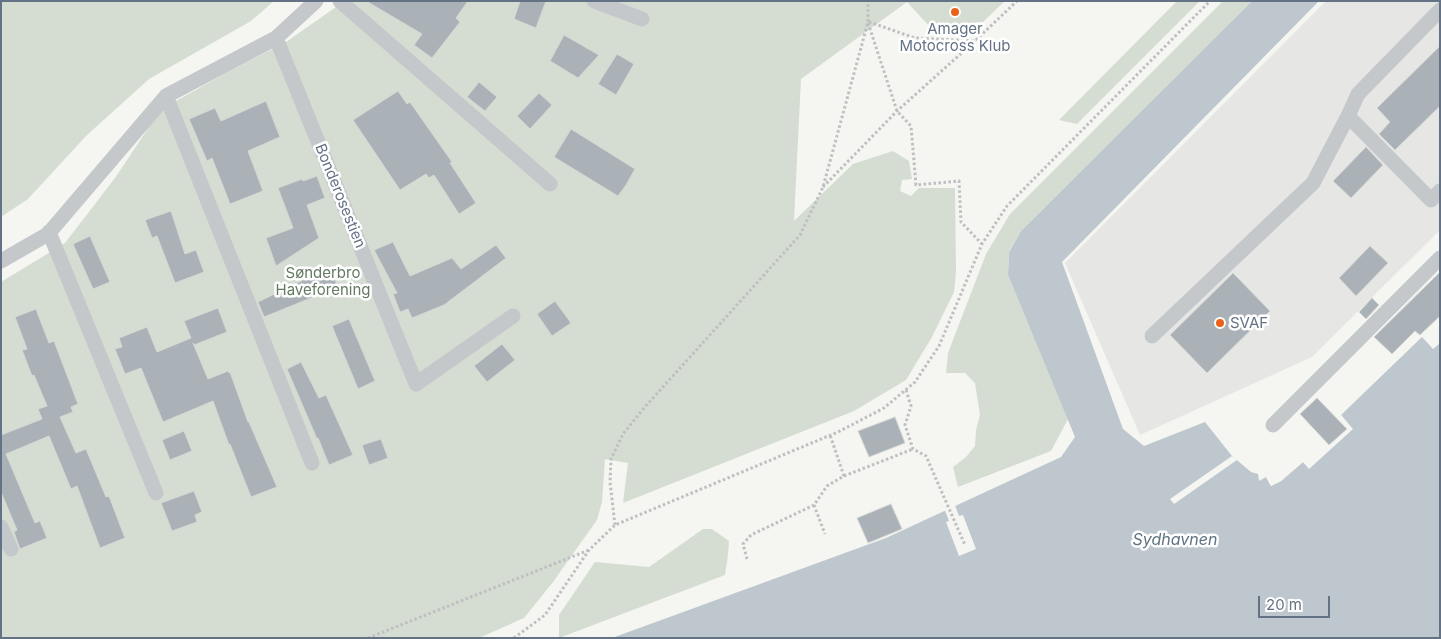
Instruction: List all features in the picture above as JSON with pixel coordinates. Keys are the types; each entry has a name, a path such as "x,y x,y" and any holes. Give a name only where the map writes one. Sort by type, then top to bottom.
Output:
{"lane":[{"path":"1,261 49,232 166,96 276,38 316,1"},
{"path":"340,1 550,184"},
{"path":"594,1 642,18"},
{"path":"1152,336 1313,183 1358,94 1440,10"},
{"name":"Bonderosestien","path":"276,38 416,384 513,316"},
{"path":"166,96 312,463"},
{"path":"1348,116 1431,200 1440,191"},
{"path":"49,232 156,493"},
{"path":"1272,425 1440,258"},
{"path":"1,527 11,549"}],"path":[{"path":"614,526 610,482 612,458 623,434 644,408 800,235 822,187 868,22 868,1"},
{"path":"822,187 898,111 1017,1"},
{"path":"514,638 545,615 589,550 614,526 830,435 884,408 915,382 939,346 982,244 1007,206 1210,1"},
{"path":"868,22 915,38 975,41"},
{"path":"868,22 898,111 911,126 916,185 959,181 961,222 982,244"},
{"path":"906,390 911,406 905,425 914,448 926,456 965,545"},
{"path":"830,435 844,476"},
{"path":"748,559 743,544 751,535 814,505 827,486 844,476 914,448"},
{"path":"814,505 825,534"},
{"path":"368,638 589,550"}],"shaded area":[{"path":"1326,1 1440,1 1440,230 1312,357 1140,435 1065,263"}],"green space":[{"path":"1,1 274,1 251,21 149,79 86,136 28,199 1,217"},
{"name":"Sønderbro Haveforening","path":"342,1 1005,1 983,22 930,27 907,2 801,79 794,221 853,164 893,151 909,161 912,179 902,180 900,191 911,196 919,188 955,188 956,272 954,292 932,337 906,380 854,411 623,503 628,463 605,459 602,502 597,520 553,582 524,618 479,638 1,638 1,282 65,243 115,178 157,115 176,101 286,42"},
{"path":"1177,1 1200,1 1077,124 1059,120"},
{"path":"1223,1 1252,1 1021,231 1009,251 1008,275 1068,419 1051,451 958,487 953,467 966,457 975,446 976,430 980,415 975,383 965,373 946,373 948,353 986,254 1010,214"},
{"path":"703,529 712,529 729,541 725,575 559,638 559,615 595,562 649,567"}],"water":[{"name":"Sydhavnen","path":"1252,1 1319,1 1062,262 1123,429 1144,446 1205,422 1232,456 1251,472 1258,474 1259,481 1266,477 1271,486 1281,481 1303,462 1309,468 1352,429 1341,415 1422,337 1433,349 1440,343 1440,638 612,638 886,538 1061,457 1075,437 1008,275 1009,252 1021,231"}],"pier":[{"path":"1341,415 1353,429 1309,469 1303,462 1281,481 1271,486 1266,477 1268,476 1272,483 1302,460 1309,465 1349,429 1339,417"},
{"path":"1232,456 1237,460 1174,504 1170,499"},
{"path":"954,503 959,516 963,515 976,549 959,556 946,522 949,521 944,508"}],"building":[{"path":"366,1 468,1 456,18 460,22 432,58 414,45 422,34"},
{"path":"520,1 546,1 536,28 514,19"},
{"path":"564,35 599,55 578,78 550,61"},
{"path":"1440,46 1440,106 1395,150 1379,134 1390,122 1377,108"},
{"path":"617,54 634,64 616,95 598,84"},
{"path":"479,82 497,97 485,111 467,97"},
{"path":"398,91 407,104 410,102 452,162 450,163 476,203 459,214 434,175 429,178 426,174 400,190 353,120"},
{"path":"539,93 552,105 530,129 517,116"},
{"path":"266,101 280,137 248,151 263,191 230,204 212,158 207,161 189,119 215,108 221,121"},
{"path":"571,129 635,169 618,196 554,157"},
{"path":"1366,147 1383,165 1351,198 1333,181"},
{"path":"317,176 325,198 307,205 319,238 276,266 266,238 293,228 278,188 302,179 303,181"},
{"path":"171,211 185,254 196,250 204,272 175,283 157,236 152,238 145,220"},
{"path":"90,236 110,282 93,289 73,244"},
{"path":"393,242 410,276 452,258 461,269 496,245 506,258 444,305 412,318 408,309 400,312 393,294 397,293 374,250"},
{"path":"1370,246 1388,263 1356,296 1339,278"},
{"path":"330,267 338,287 264,317 258,302"},
{"path":"1440,272 1440,316 1420,335 1415,331 1392,354 1374,337"},
{"name":"SVAF","path":"1233,273 1270,311 1207,373 1170,335"},
{"path":"1372,298 1379,305 1366,319 1359,312"},
{"path":"555,301 571,323 552,336 537,314"},
{"path":"218,308 227,332 194,345 193,343 208,379 228,371 230,372 248,422 277,487 251,497 213,401 163,422 141,368 125,374 115,349 122,347 119,338 147,327 157,352 191,338 184,321"},
{"path":"36,309 49,343 54,341 78,404 71,407 73,412 60,417 76,453 86,449 106,497 109,496 125,538 100,548 77,486 71,489 49,436 6,454 35,523 40,521 47,538 20,549 14,532 17,530 1,492 1,435 42,419 38,409 47,406 22,350 27,349 15,317"},
{"path":"349,319 375,381 358,389 332,326"},
{"path":"502,344 515,360 487,382 474,366"},
{"path":"301,362 319,398 326,395 353,455 329,465 287,369"},
{"path":"1317,398 1347,429 1329,445 1300,414"},
{"path":"895,417 905,443 869,457 858,431"},
{"path":"184,431 192,451 170,460 162,440"},
{"path":"381,439 388,458 369,465 362,445"},
{"path":"194,491 202,512 195,515 197,522 172,531 161,503"},
{"path":"891,504 902,529 868,543 857,518"}],"place":[{"name":"Amager Motocross Klub","path":"955,12"},
{"name":"SVAF","path":"1220,323"}]}
